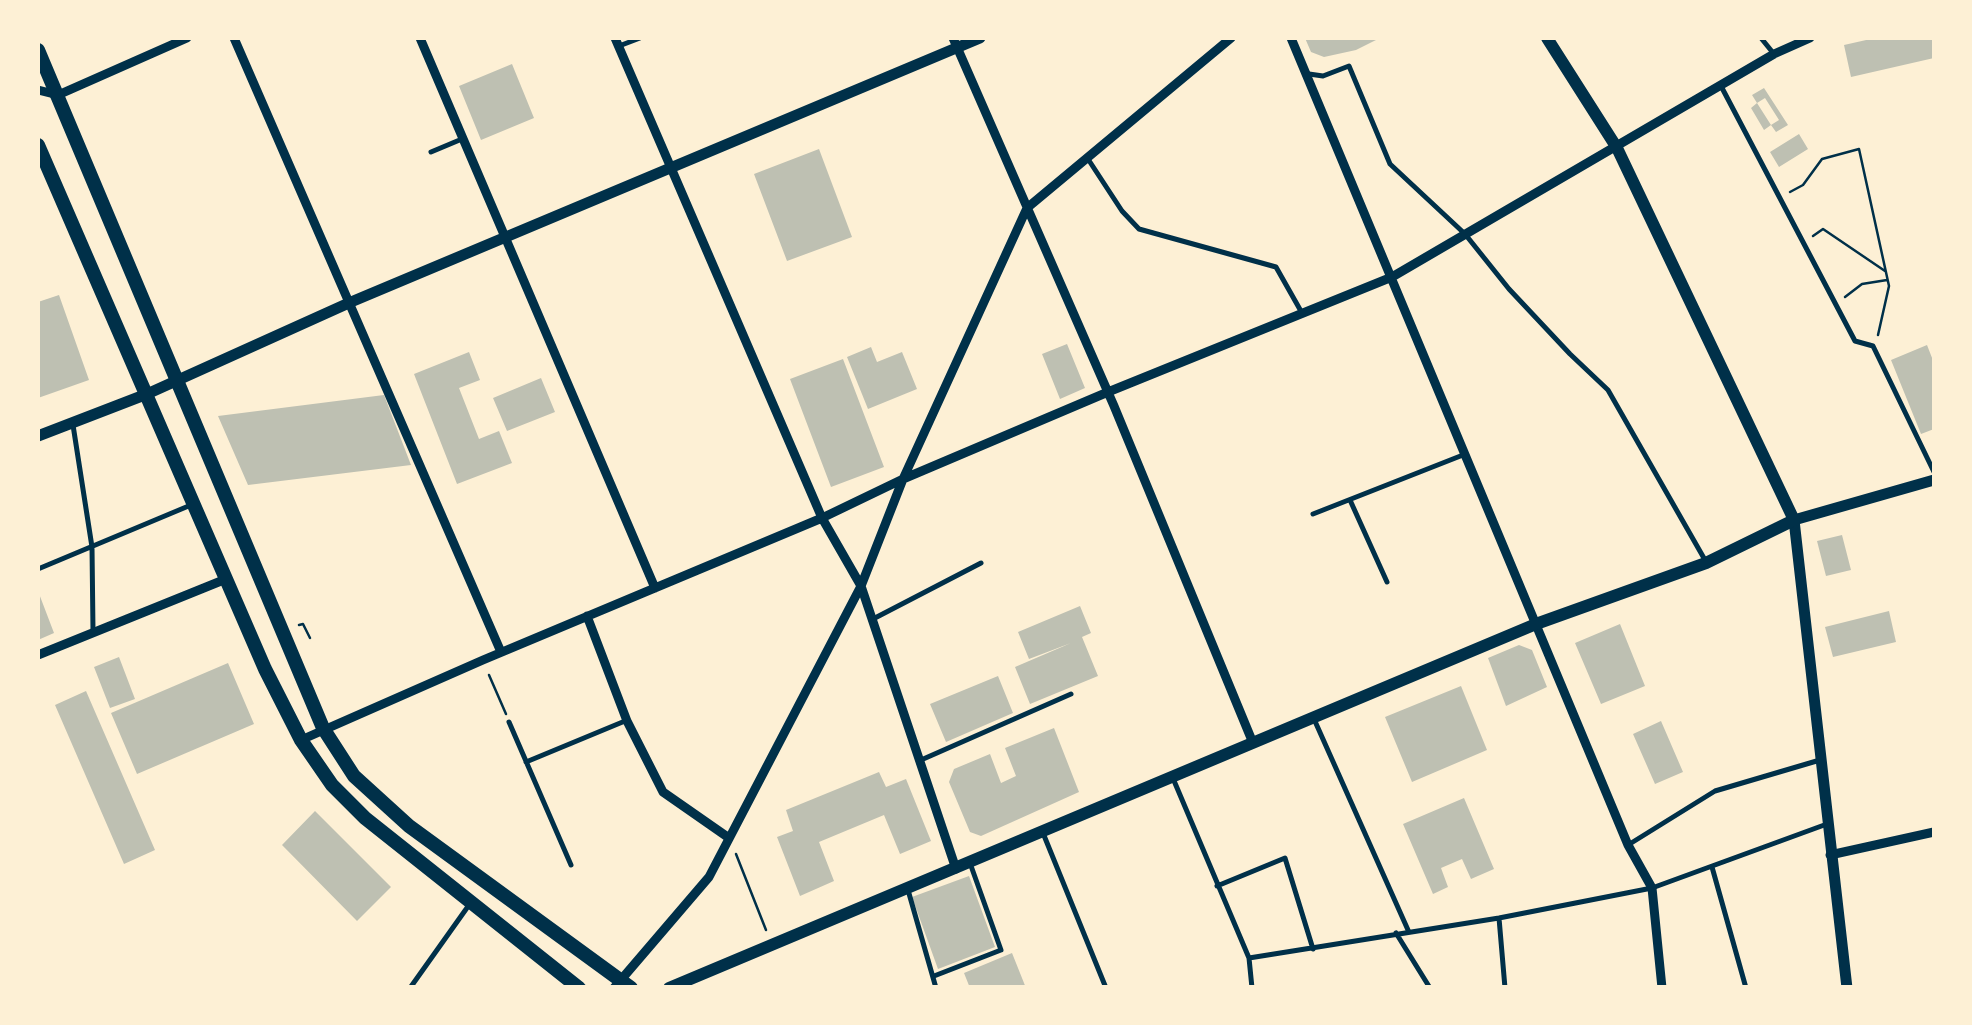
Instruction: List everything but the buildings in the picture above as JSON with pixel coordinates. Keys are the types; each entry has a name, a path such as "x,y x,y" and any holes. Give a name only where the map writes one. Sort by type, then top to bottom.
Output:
{"main road":[{"path":"669,988 1536,624 1706,562 1794,520 1616,148 1548,38"},
{"path":"38,50 322,728 354,776 410,826 622,985"},
{"path":"38,145 300,740 332,785 366,818 579,988"}],"street":[{"path":"38,90 58,96 186,38"},
{"path":"234,38 501,652"},
{"path":"420,38 655,588"},
{"path":"38,436 147,394 955,42 980,38"},
{"path":"622,985 709,877 862,586 902,479 1028,208 1231,38"},
{"path":"1291,38 1628,845 1652,888 1662,988"},
{"path":"300,740 822,518 902,479 1392,278 1804,38"},
{"path":"617,42 822,518 862,586 956,869"},
{"path":"955,42 1209,629 1253,743"},
{"path":"1847,988 1794,520 1934,480"},
{"path":"38,655 226,579"},
{"path":"587,616 626,721 663,792 729,838"},
{"path":"1830,854 1934,832"}],"lane":[{"path":"617,42 640,38"},
{"path":"1761,38 1774,54"},
{"path":"1306,74 1323,76 1350,66 1390,164 1465,234 1509,289 1608,390 1706,562"},
{"path":"1720,85 1855,341 1873,346 1934,472"},
{"path":"431,152 462,140"},
{"path":"1088,158 1122,211 1139,229 1276,267 1302,314"},
{"path":"73,423 92,547 94,631"},
{"path":"1314,514 1466,454"},
{"path":"1350,500 1388,582"},
{"path":"38,569 194,503"},
{"path":"873,619 982,564"},
{"path":"920,760 1070,694"},
{"path":"1313,716 1408,930"},
{"path":"526,762 626,721"},
{"path":"509,722 570,866"},
{"path":"1628,845 1715,791 1820,760"},
{"path":"1172,775 1248,958 1252,988"},
{"path":"1248,958 1499,918 1652,888 1827,824"},
{"path":"1042,833 1106,988"},
{"path":"1216,886 1285,858 1313,950"},
{"path":"934,976 1002,950 970,863"},
{"path":"1712,867 1746,988"},
{"path":"908,890 936,988"},
{"path":"410,988 471,902"},
{"path":"1499,918 1505,988"},
{"path":"1396,932 1430,988"}],"path":[{"path":"1779,196 1803,185 1822,159 1859,149 1887,280 1881,330 1873,346"},
{"path":"1803,242 1823,229 1885,270"},
{"path":"1836,304 1862,284 1887,280"},
{"path":"303,624 310,639"},
{"path":"482,660 509,722"},
{"path":"729,838 772,946"}]}
